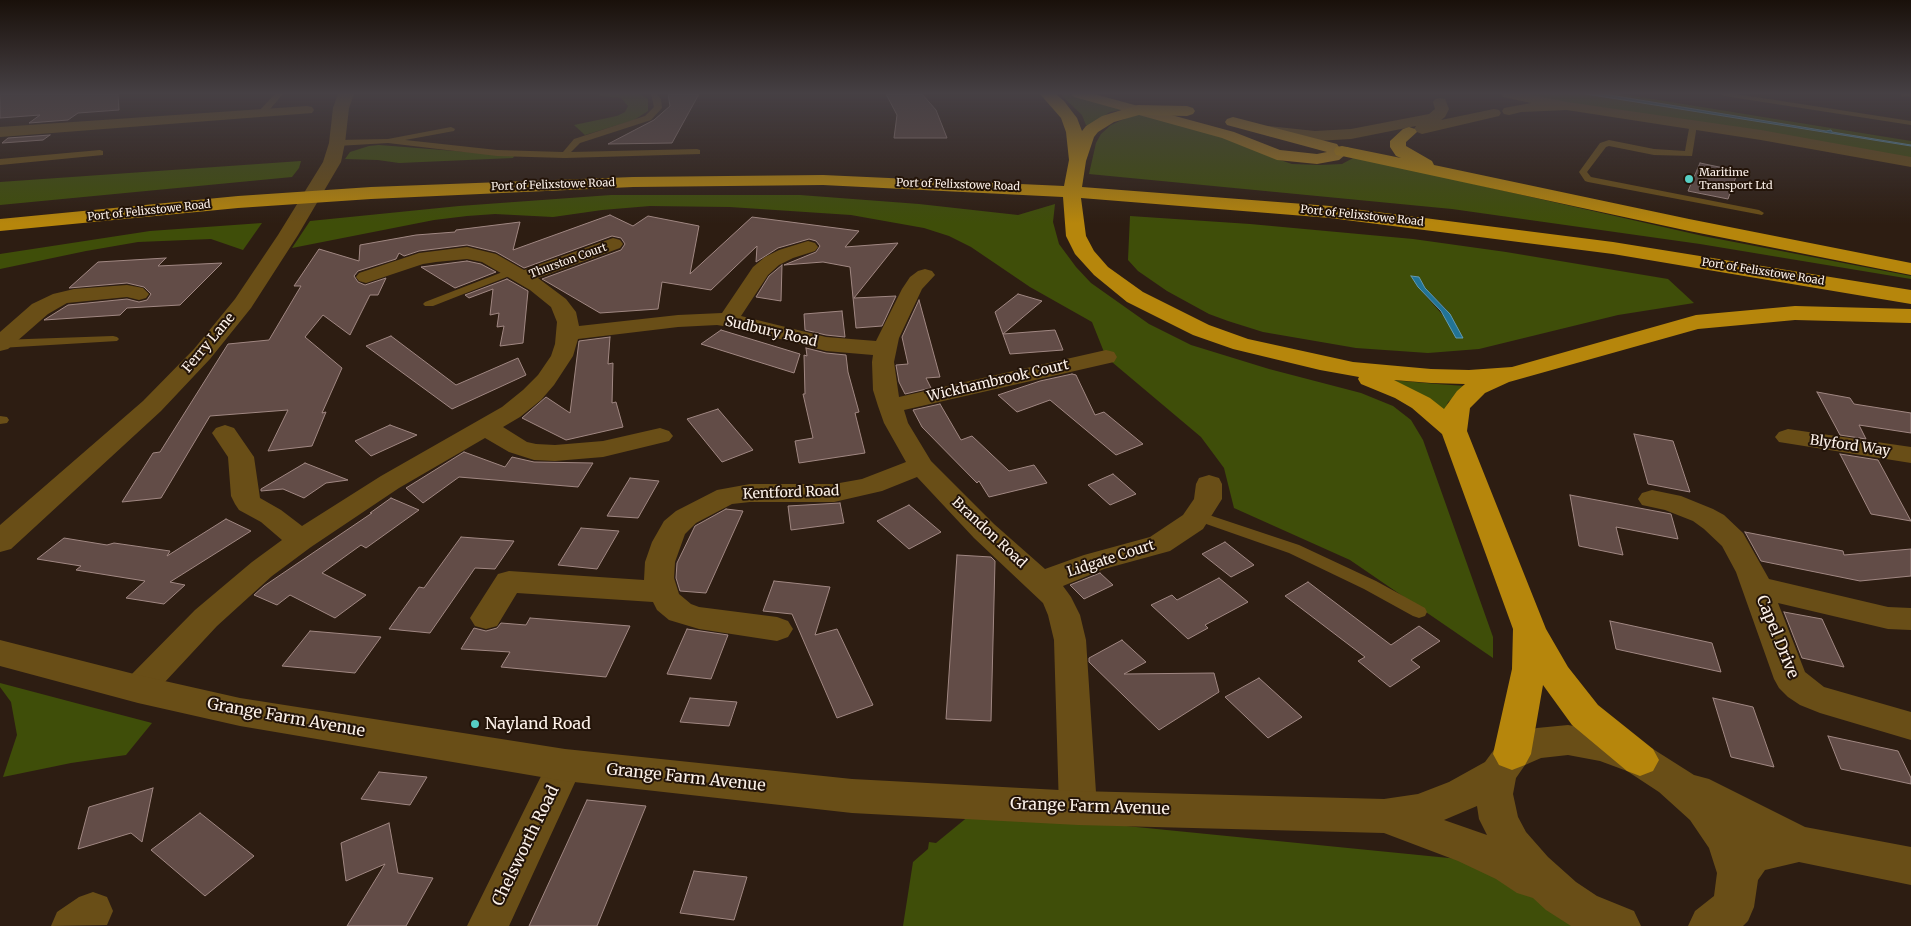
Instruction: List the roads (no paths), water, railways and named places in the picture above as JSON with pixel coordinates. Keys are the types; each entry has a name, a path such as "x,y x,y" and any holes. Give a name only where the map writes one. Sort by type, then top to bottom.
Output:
{"highway":[{"path":"1075,137 1077,162"},
{"path":"1086,137 1077,162 1071,203 1076,236 1085,254 1115,282 1158,310 1201,330 1241,344 1353,369 1431,376 1469,377 1513,374"},
{"path":"1403,137 1398,141 1398,147 1402,152 1430,167 1452,174"},
{"path":"1342,151 1689,225 1911,269"},
{"name":"Port of Felixstowe Road","path":"0,214 374,186 803,180 1020,182 1273,194 1455,213 1675,243 1911,282"},
{"name":"Port of Felixstowe Road","path":"1115,187 1428,223 1613,248 1797,276 1911,297"},
{"name":"Port of Felixstowe Road","path":"0,225 242,196"},
{"path":"1657,770 1586,715 1556,676 1530,629 1454,431 1457,408 1466,396 1489,381 1696,322 1795,313 1911,316"},
{"path":"1320,363 1380,382 1404,393 1421,403 1454,431"},
{"path":"1505,764 1529,669 1530,629"}],"main road":[{"path":"1233,137 1270,153 1288,157 1317,159 1333,156 1342,151"},
{"path":"1291,137 1342,151"}],"street":[{"name":"Ferry Lane","path":"0,542 56,494 152,406 202,354 243,303 288,235 332,162 338,137"},
{"path":"1342,151 1363,141 1382,137"},
{"path":"1765,137 1911,162"},
{"name":"Thurston Court","path":"518,274 613,244"},
{"path":"728,320 760,271 772,261 786,254 808,248"},
{"path":"138,689 206,618 262,569 301,540 390,482 511,412 532,395 546,380 562,356 568,334 568,322 565,312 559,303 518,274 489,258 460,254 420,259 366,277"},
{"name":"Brandon Road","path":"925,275 918,281 909,295 894,324 885,349 883,375 890,406 896,423 921,466 984,531 1042,582 1056,597 1064,615 1070,640 1078,808"},
{"path":"0,344 40,309 60,298 74,295 127,291 139,294"},
{"name":"Sudbury Road","path":"568,334 678,321 728,320 826,344 885,349"},
{"name":"Wickhambrook Court","path":"890,406 1106,357"},
{"path":"486,428 518,447 534,452 555,453 603,449 660,436"},
{"path":"225,433 241,457 245,496 249,504 275,519 301,540"},
{"name":"Blyford Way","path":"1788,437 1911,455"},
{"name":"Kentford Road","path":"662,592 659,578 660,562 666,542 674,528 686,517 712,502 727,496 750,493 834,493 854,490 921,466"},
{"name":"Lidgate Court","path":"1042,582 1094,562 1160,544 1193,522 1198,516 1208,498 1209,484"},
{"name":"Capel Drive","path":"1652,499 1680,506 1702,515 1720,526 1740,551 1757,588 1791,679 1800,688 1812,696 1832,703 1911,726"},
{"path":"486,618 509,582 662,592 668,602 680,612 699,618 777,629"},
{"name":"Capel Drive","path":"1757,588 1879,616 1911,619"},
{"name":"Grange Farm Avenue","path":"0,652 138,689 240,712 564,765 852,796 1078,808 1384,816 1418,811 1463,794 1537,743 1568,740 1603,746 1657,770"},
{"path":"1505,764 1494,794 1499,819 1512,845 1533,871 1561,896 1582,910 1620,926"},
{"name":"Chelsworth Road","path":"488,926 564,765"},
{"path":"1657,770 1799,844 1911,866"},
{"path":"1657,770 1704,808 1727,840 1738,873"},
{"name":"Grange Farm Avenue","path":"1384,816 1472,848 1511,866 1561,896"},
{"path":"1710,926 1732,907 1738,873 1753,854 1799,844"}],"lane":[{"path":"337,143 388,141 408,137"},
{"path":"565,155 577,141 590,137"},
{"path":"1691,137 1689,154 1654,152 1609,143 1602,144 1583,172 1588,179 1759,213"},
{"path":"388,141 468,151 565,155 697,152"},
{"path":"0,162 100,153"},
{"path":"429,304 518,274"},
{"path":"0,344 113,339"},
{"path":"1198,516 1294,549 1370,585 1419,612"}],"water":[{"path":"1856,137 1864,137 1911,146"},
{"path":"1411,276 1419,277 1425,288 1450,314 1463,338 1456,338 1441,311 1418,287"}],"place":[{"name":"Maritime Transport Ltd","path":"1689,179"},
{"name":"Nayland Road","path":"475,724"}]}
